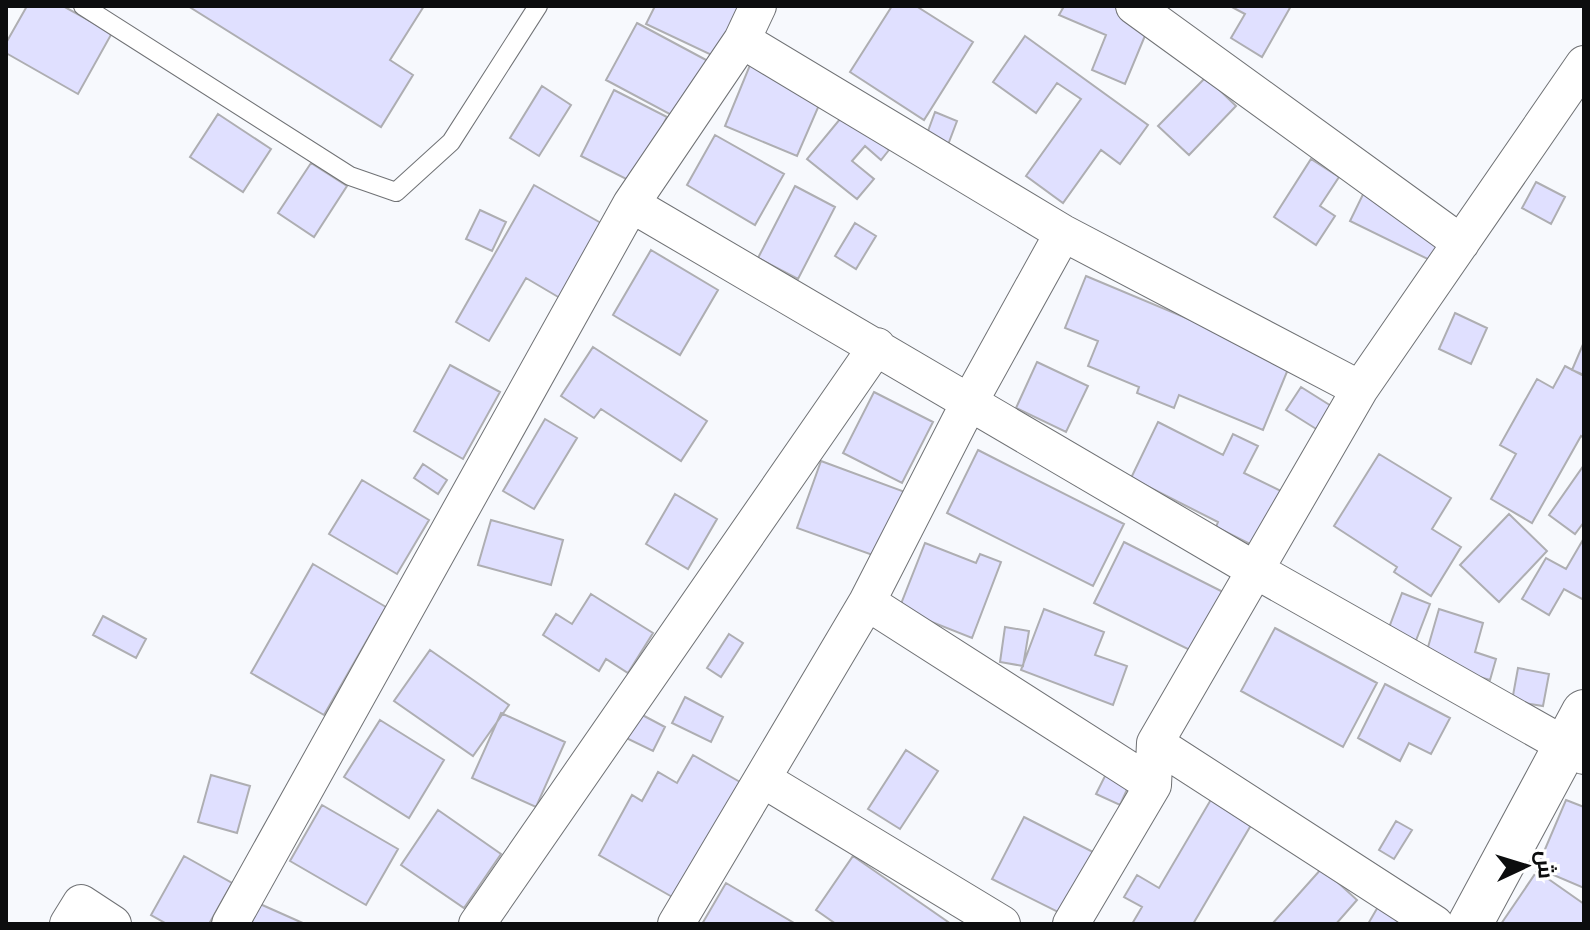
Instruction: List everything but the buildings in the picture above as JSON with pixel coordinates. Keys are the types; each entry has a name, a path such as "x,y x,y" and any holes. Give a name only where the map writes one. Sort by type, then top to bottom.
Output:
{"street":[{"path":"230,924 631,204 742,40 758,6"},
{"path":"1134,6 1461,243"},
{"path":"742,40 1063,233 1360,389"},
{"path":"1071,924 1153,785 1155,743 1360,389 1584,64"},
{"path":"631,204 1255,570 1578,738 1470,924"},
{"path":"676,924 867,602 970,401 1063,233"},
{"path":"477,924 877,346"},
{"path":"867,602 1153,785"},
{"path":"1155,743 1435,924"},
{"path":"764,780 1002,924"},
{"path":"68,924 81,903 113,924"}],"lane":[{"path":"83,6 350,176 396,192 451,142 538,6"}]}
